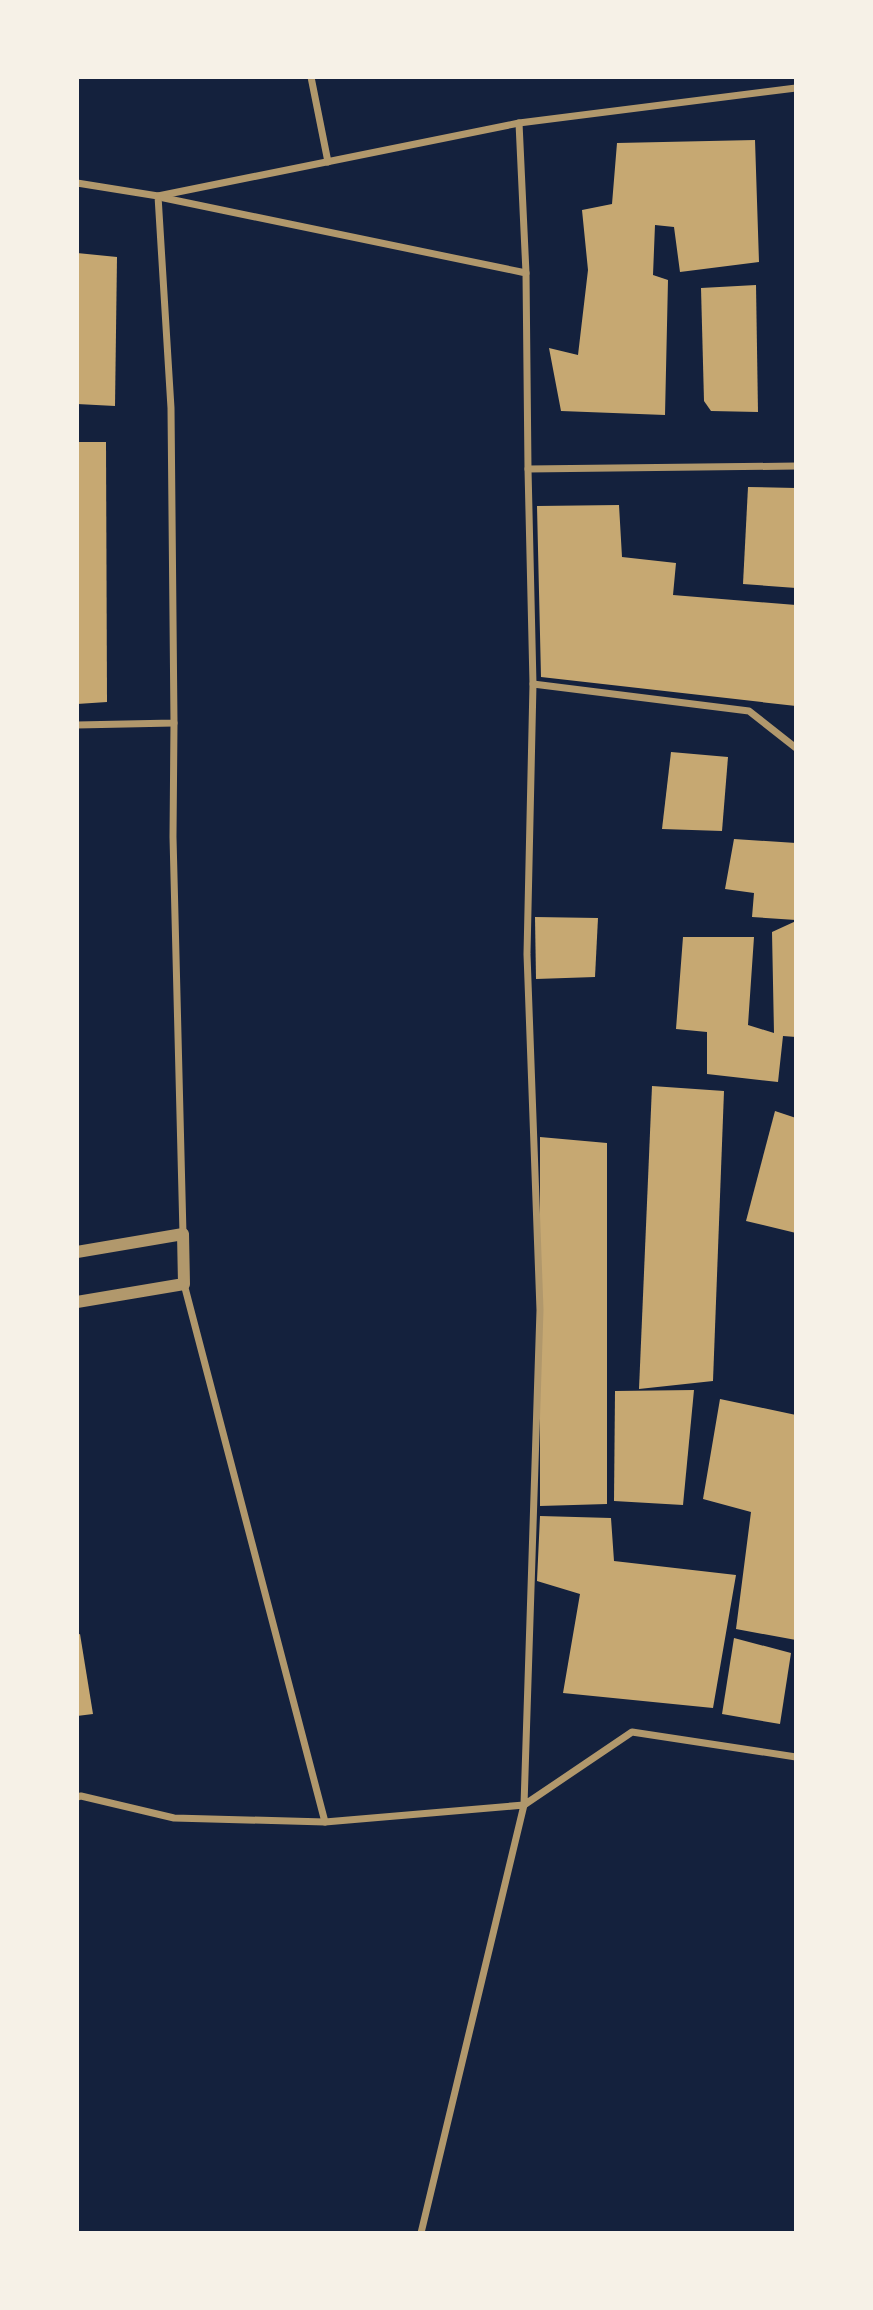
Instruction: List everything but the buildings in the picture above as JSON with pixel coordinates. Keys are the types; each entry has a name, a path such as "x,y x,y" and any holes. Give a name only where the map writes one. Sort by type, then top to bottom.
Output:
{"street":[{"path":"311,77 328,162"},
{"path":"158,196 519,123 796,88"},
{"path":"421,2233 524,1805 540,1310 527,954 533,684 526,273 519,123"},
{"path":"77,183 158,196 526,273"},
{"path":"158,196 171,408 173,836 184,1284 325,1822"},
{"path":"528,469 796,466"},
{"path":"533,684 749,711 796,748"},
{"path":"77,725 174,723"},
{"path":"77,1252 183,1234"},
{"path":"77,1302 184,1284"},
{"path":"77,1797 174,1818 325,1822 524,1805 632,1732 796,1757"}]}
